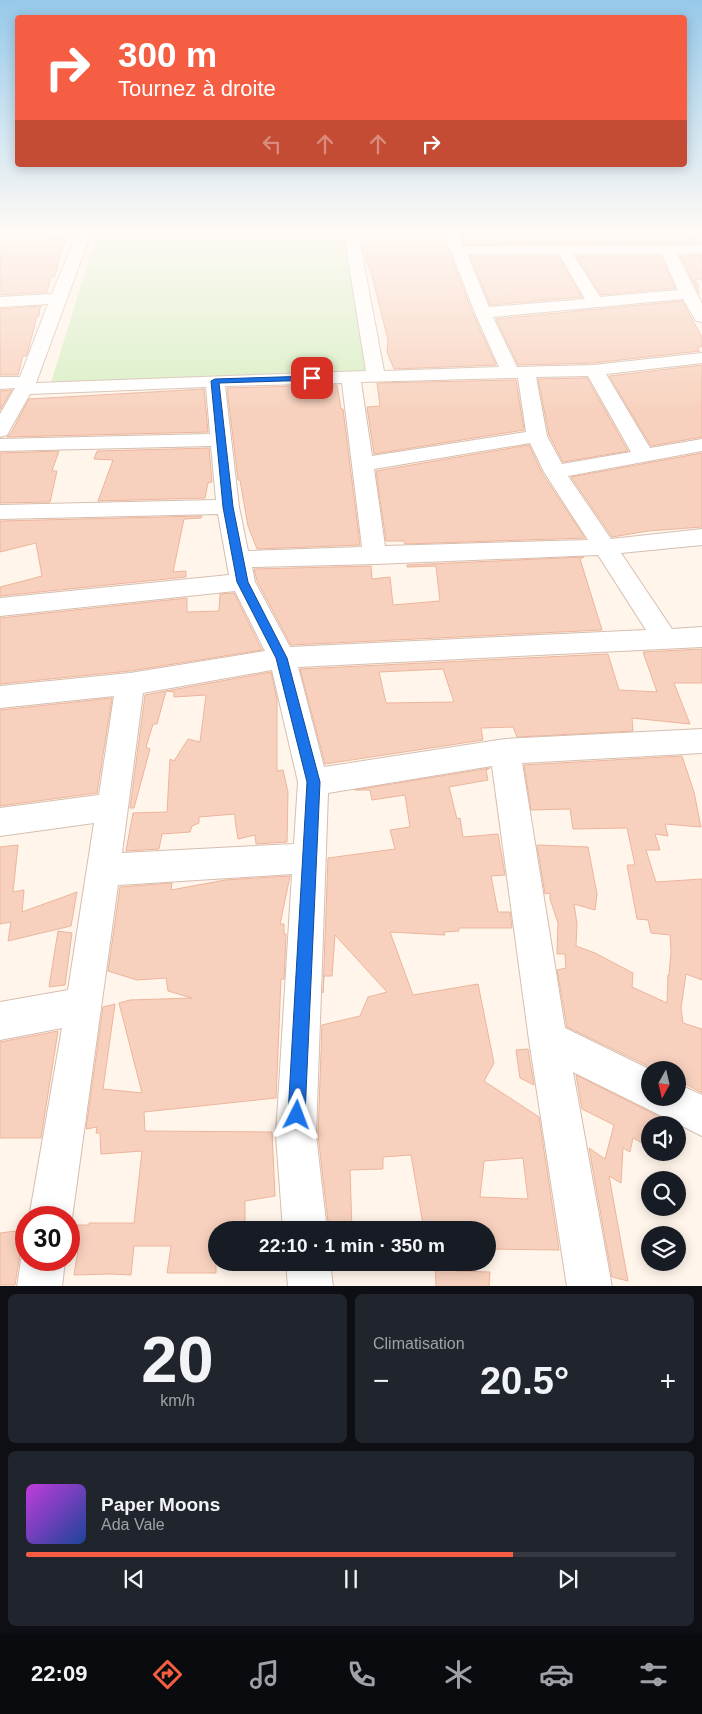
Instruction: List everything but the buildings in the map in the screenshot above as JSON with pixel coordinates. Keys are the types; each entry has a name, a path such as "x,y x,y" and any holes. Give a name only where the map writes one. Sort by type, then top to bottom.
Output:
{"street":[{"path":"0,431 25,385 61,293"},
{"path":"361,293 376,376"},
{"path":"475,293 483,313 519,372 537,436 555,472 666,640"},
{"path":"589,293 594,302"},
{"path":"483,313 688,294 702,317"},
{"path":"0,302 59,299"},
{"path":"0,383 25,385 215,381 594,370 702,358"},
{"path":"594,370 644,456"},
{"path":"351,377 375,556"},
{"path":"215,381 228,507 240,570 282,658 313,782 296,1135 304,1221"},
{"path":"363,464 537,436"},
{"path":"0,445 222,440"},
{"path":"555,472 702,445"},
{"path":"0,512 228,507"},
{"path":"0,607 240,570 375,556 605,547 702,537"},
{"path":"0,698 130,684 282,658 702,637"},
{"path":"52,1206 84,1005 130,684"},
{"path":"313,782 505,751 702,741"},
{"path":"505,751 548,1040 590,1286"},
{"path":"0,822 113,807"},
{"path":"104,870 308,858"},
{"path":"0,1021 84,1005"},
{"path":"548,1040 641,1086"},
{"path":"681,1106 702,1116"},
{"path":"39,1286 41,1271"},
{"path":"309,1271 311,1286"}],"green space":[{"path":"79,293 357,293 373,371 50,386"}],"route":[{"path":"297,1115 313,782 282,658 243,582 228,507 215,381 312,378"}]}
